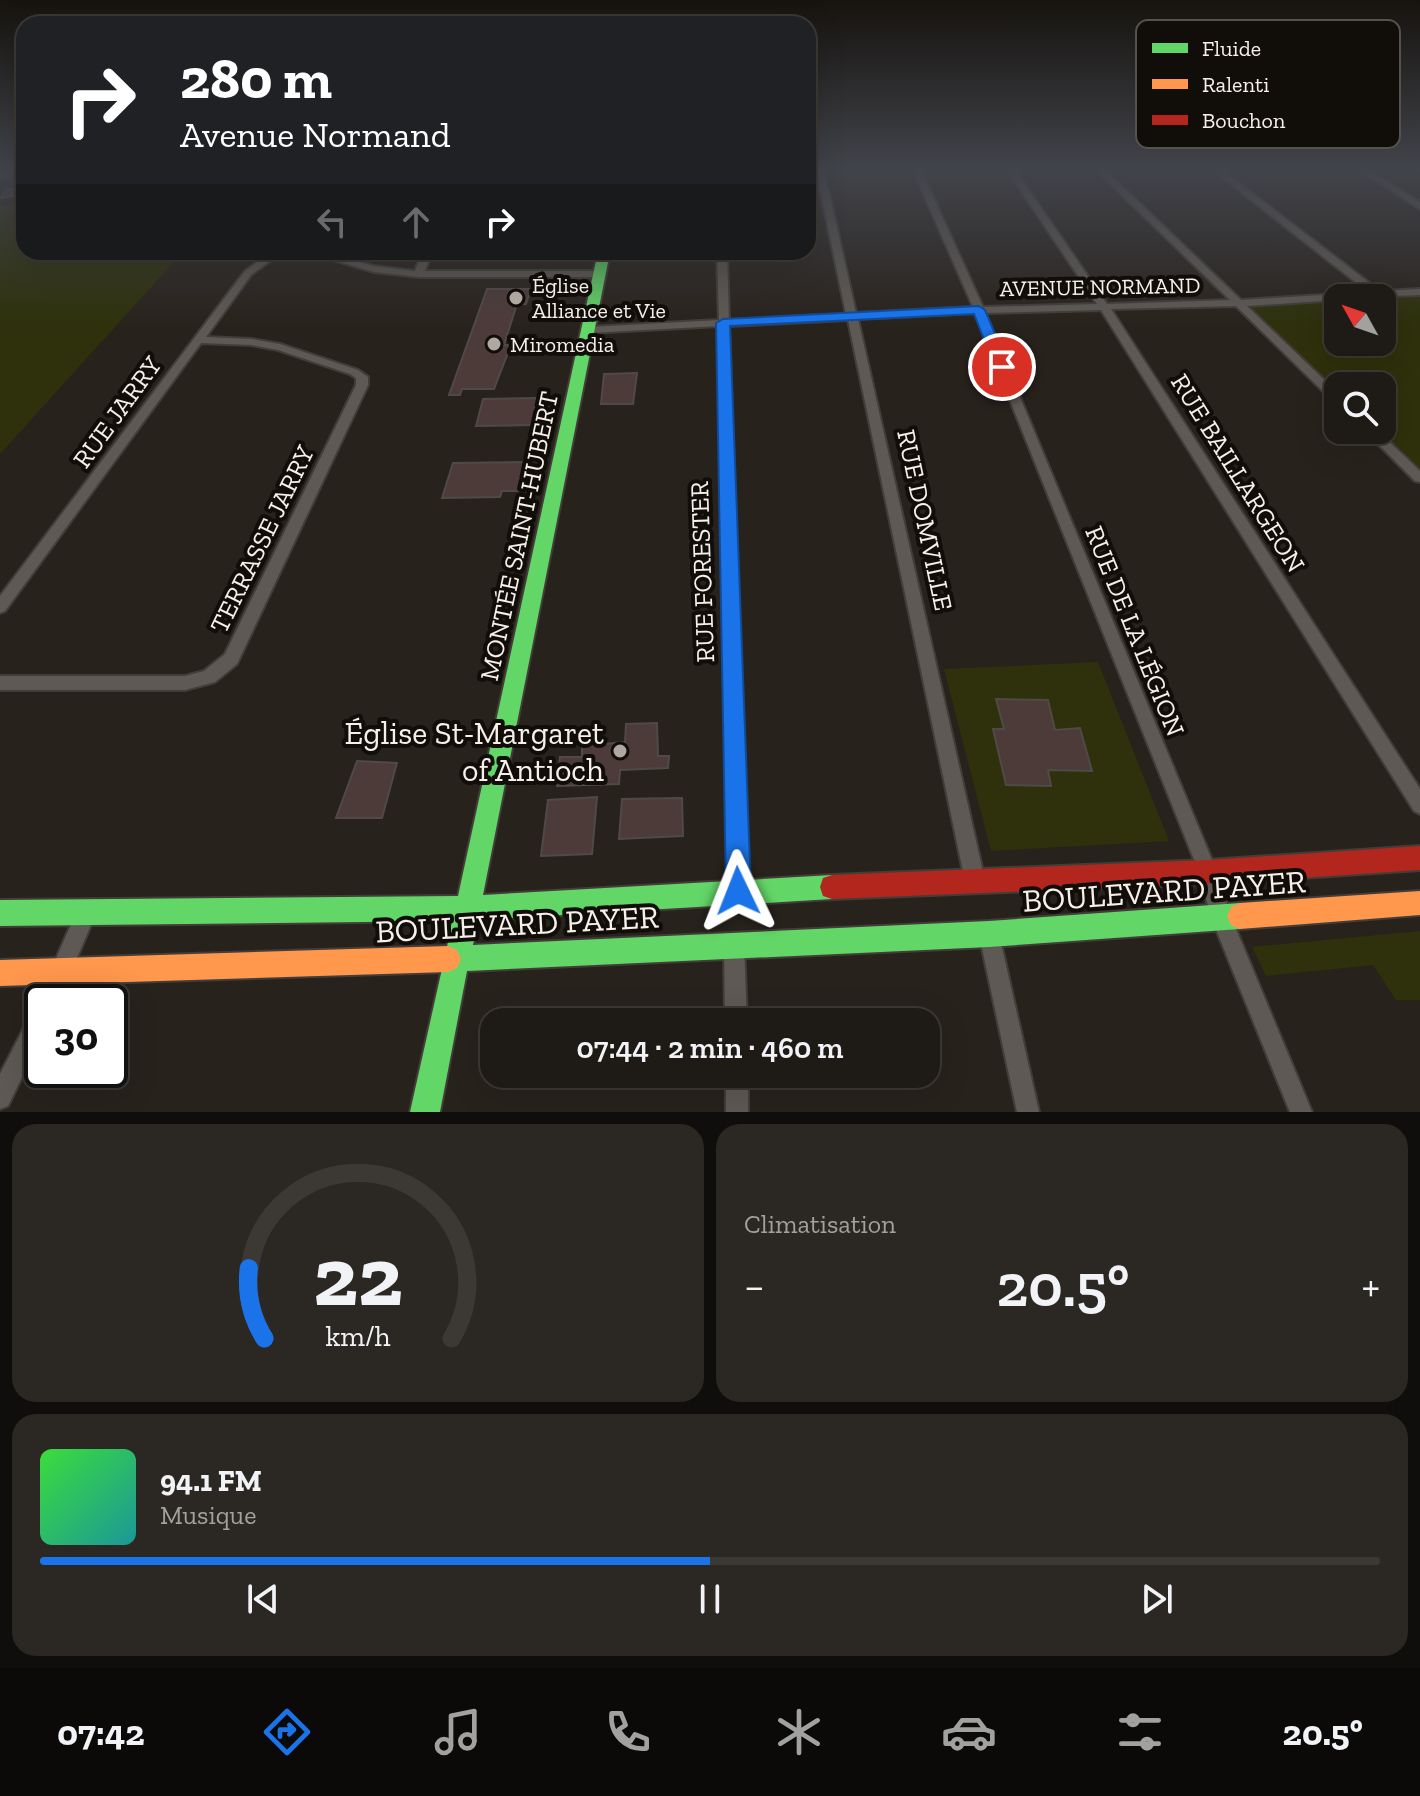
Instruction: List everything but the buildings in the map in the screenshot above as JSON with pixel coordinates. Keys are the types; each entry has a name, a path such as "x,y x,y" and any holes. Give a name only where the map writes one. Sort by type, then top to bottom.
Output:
{"street":[{"name":"RUE DOMVILLE","path":"831,222 975,881"},
{"name":"RUE DE LA LÉGION","path":"940,222 979,310 1208,872 1221,917 1301,1112"},
{"name":"RUE BAILLARGEON","path":"1046,222 1104,306 1420,805"},
{"path":"1154,222 1324,385"},
{"path":"1284,222 1364,284"},
{"name":"RUE JARRY","path":"0,607 248,273 266,260"},
{"path":"341,260 374,269 419,274 599,274"},
{"path":"419,274 424,260"},
{"name":"MONTÉE SAINT-HUBERT","path":"425,1112 602,260"},
{"name":"RUE FORESTER","path":"722,260 738,891"},
{"name":"AVENUE NORMAND","path":"1396,293 1420,292"},
{"name":"AVENUE NORMAND","path":"589,330 851,315 1324,297"},
{"name":"TERRASSE JARRY","path":"0,683 185,683 209,677 231,659 362,385 362,377 280,347 251,342 198,340"},
{"path":"1385,444 1420,478"},
{"name":"BOULEVARD PAYER","path":"0,913 466,908 738,891 1208,872 1420,858"},
{"name":"BOULEVARD PAYER","path":"0,973 455,959 989,934 1420,903"},
{"path":"56,984 87,911"},
{"path":"989,934 1028,1112"},
{"path":"734,944 736,1008"},
{"path":"0,1098 24,1049"},
{"path":"737,1088 737,1112"}],"green space":[{"path":"0,222 16,222 16,260 176,260 0,454"},
{"path":"1420,287 1420,483 1380,444 1396,444 1396,372 1324,372 1324,389 1235,301 1324,294 1324,356 1396,356 1396,289"},
{"path":"1098,662 1169,841 991,851 944,669"},
{"path":"1420,931 1420,1000 1396,1000 1373,965 1266,976 1252,947"}],"traffic: fast":[{"path":"425,1112 602,260"},
{"path":"0,913 466,908 832,887"},
{"path":"448,959 989,934 1240,916"}],"traffic: slow":[{"path":"1240,916 1420,903"},
{"path":"0,973 448,959"}],"traffic: jam":[{"path":"832,887 1208,872 1420,858"}],"place":[{"name":"Église Alliance et Vie","path":"516,298"},
{"name":"Miromedia","path":"494,344"},
{"name":"Église St-Margaret of Antioch","path":"620,751"}],"route":[{"path":"738,891 723,323 979,310 1002,367"}]}
